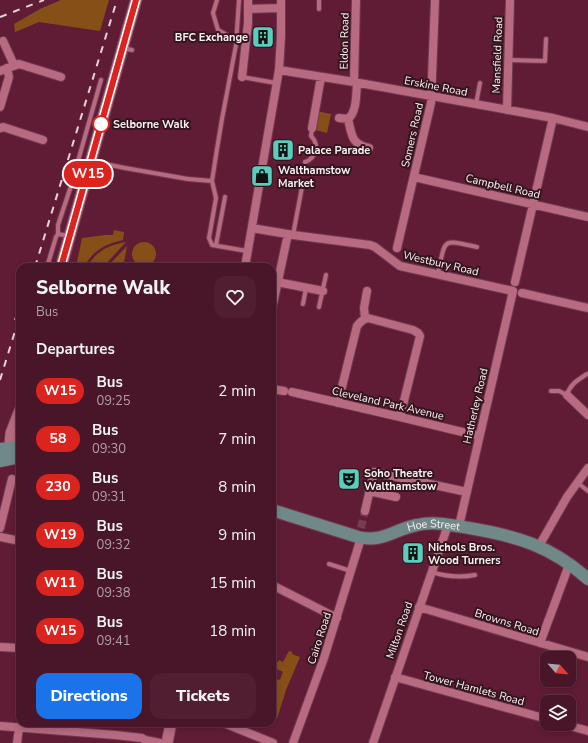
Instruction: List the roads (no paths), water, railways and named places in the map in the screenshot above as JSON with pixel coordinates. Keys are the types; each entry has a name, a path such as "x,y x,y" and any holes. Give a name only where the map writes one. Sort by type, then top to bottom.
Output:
{"main road":[{"name":"Hoe Street","path":"276,511 375,539 415,525 426,523 502,534 539,546 588,579"}],"street":[{"path":"62,263 99,132 100,107 127,49 136,0"},
{"path":"242,77 245,58 248,0"},
{"name":"Eldon Road","path":"348,119 352,115 354,109 356,0"},
{"name":"Somers Road","path":"397,248 432,96 435,0"},
{"name":"Mansfield Road","path":"507,110 510,0"},
{"path":"246,263 276,83 282,71 281,4 248,9"},
{"path":"0,107 9,77 3,41"},
{"path":"7,68 19,64 61,77"},
{"name":"Erskine Road","path":"282,71 355,82 553,118 588,127"},
{"path":"311,130 321,77"},
{"path":"339,118 348,119 356,142 360,146 369,148"},
{"path":"515,282 553,118"},
{"path":"0,128 3,127 43,140"},
{"name":"Campbell Road","path":"414,178 588,217"},
{"name":"Westbury Road","path":"252,228 290,235 370,245 375,247 400,266 438,273 513,291"},
{"path":"276,287 290,235"},
{"path":"277,282 323,291"},
{"path":"365,318 364,308 367,291"},
{"name":"Hatherley Road","path":"454,526 467,492 513,291"},
{"path":"522,293 588,308"},
{"path":"338,403 357,326 365,318"},
{"path":"365,318 414,330 420,336 400,417"},
{"name":"Cleveland Park Avenue","path":"276,390 479,436"},
{"path":"567,395 588,415"},
{"path":"12,453 11,433 16,420"},
{"path":"12,453 16,443"},
{"path":"539,546 555,517 577,482 588,468"},
{"path":"365,511 374,472 467,492"},
{"path":"0,528 12,479"},
{"path":"369,491 396,497"},
{"name":"Milton Road","path":"373,743 431,572 454,526"},
{"name":"Cairo Road","path":"293,743 337,618 352,571 360,534"},
{"path":"0,537 16,540"},
{"path":"540,643 569,565"},
{"path":"276,587 337,618"},
{"name":"Browns Road","path":"419,607 588,657"},
{"path":"0,647 16,648"},
{"name":"Tower Hamlets Road","path":"395,677 540,718"},
{"path":"0,726 115,734 142,738 160,743"},
{"path":"168,743 170,727"},
{"path":"234,727 274,743"},
{"path":"17,743 19,728"},
{"path":"576,728 588,731"}],"lane":[{"path":"216,0 213,13 218,30 236,40"},
{"path":"239,0 236,45 226,94 212,181 216,198 209,238 212,245 248,251"},
{"path":"319,0 319,9"},
{"path":"508,60 545,61 546,39"},
{"path":"242,77 276,83"},
{"path":"76,168 87,132 100,107 101,80"},
{"path":"476,105 480,83"},
{"path":"87,132 89,130 99,132"},
{"path":"305,162 314,157 316,145 311,130"},
{"path":"91,161 115,167 196,180 212,181"},
{"path":"290,235 302,187"},
{"path":"48,263 58,234 58,225 70,189"},
{"path":"216,246 225,197"},
{"path":"58,234 69,236"},
{"path":"438,273 444,248 447,243 452,242 477,247"},
{"path":"319,307 326,275"},
{"path":"302,304 306,288"},
{"path":"550,391 559,391 567,395 572,384 587,374"},
{"path":"577,482 588,491"},
{"path":"329,564 352,571"},
{"path":"431,572 449,577 475,576"}],"tunnel":[{"path":"361,528 365,511"}],"railway":[{"path":"0,17 44,0"},
{"path":"36,263 117,0"},
{"path":"0,380 16,328"}],"place":[{"name":"BFC Exchange","path":"263,37"},
{"name":"Selborne Walk","path":"101,124"},
{"name":"Palace Parade","path":"283,150"},
{"name":"Walthamstow Market","path":"262,176"},
{"name":"Soho Theatre Walthamstow","path":"349,479"},
{"name":"Nichols Bros. Wood Turners","path":"413,553"}]}
